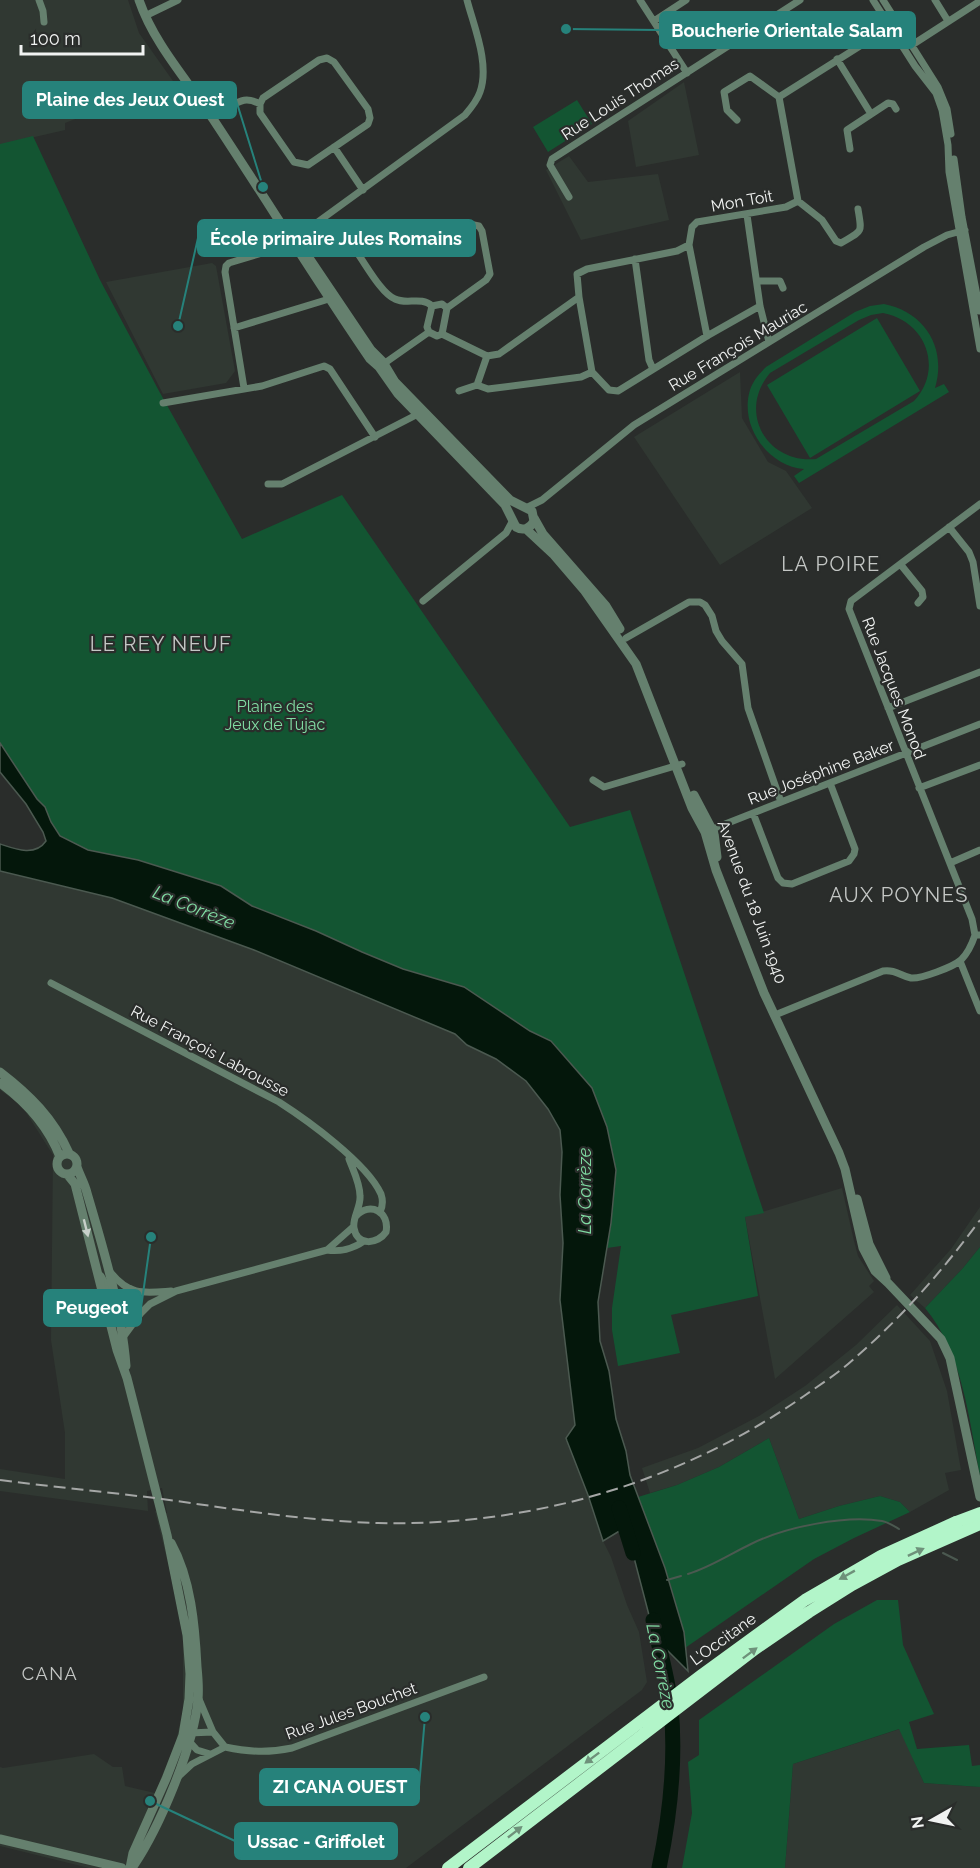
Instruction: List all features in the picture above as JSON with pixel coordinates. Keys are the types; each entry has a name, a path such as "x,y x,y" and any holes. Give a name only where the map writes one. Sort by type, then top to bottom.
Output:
{"highway":[{"name":"L'Occitane","path":"469,1868 755,1649 852,1585 980,1513"},
{"name":"L'Occitane","path":"448,1868 776,1620 833,1583 881,1556 980,1522"}],"street":[{"path":"39,0 44,22"},
{"name":"Avenue du 18 Juin 1940","path":"139,0 155,35 293,240 329,299 370,359 382,365"},
{"path":"145,16 178,0"},
{"path":"244,388 225,272 226,266 229,263 282,247 465,115 481,90 483,74 467,0"},
{"path":"640,0 687,73"},
{"path":"654,21 686,0"},
{"name":"Rue Louis Thomas","path":"568,197 550,165 552,159 800,0"},
{"path":"873,0 936,93 942,110 948,145 949,171 980,310"},
{"path":"884,0 945,102 980,349"},
{"path":"935,0 948,21"},
{"path":"900,42 912,45 980,1"},
{"path":"890,27 892,13"},
{"path":"737,120 727,110 724,92 750,76 779,97 890,27"},
{"path":"329,58 368,109 370,118 368,124 308,165 301,165 294,162 260,112 260,104 263,98 319,60 329,58"},
{"path":"837,59 871,114"},
{"name":"Mon Toit","path":"779,97 798,201 822,220 836,242 841,243 860,232 858,209"},
{"path":"228,107 242,99 260,104"},
{"path":"850,149 847,130 888,103 893,104 896,109"},
{"path":"334,147 363,190"},
{"name":"Mon Toit","path":"689,245 692,227 697,222 786,207 798,201"},
{"path":"747,214 760,306 769,342"},
{"path":"432,306 428,302 394,299 386,293 358,254 357,248 361,241 376,230 386,228 409,236 469,224 479,226 482,231 490,274 486,280 447,308 442,334"},
{"name":"Rue François Mauriac","path":"530,511 634,424 924,248 962,230"},
{"name":"Avenue du 18 Juin 1940","path":"293,240 302,246 382,365 393,388 510,500 530,511 543,534 606,606 636,658 679,765 692,808 708,830 777,1014"},
{"path":"707,336 689,245 677,251 587,269 577,274 592,372 609,390 618,391 760,306"},
{"path":"635,259 649,360 653,369"},
{"path":"757,281 780,281 783,288"},
{"path":"429,332 437,336 442,334 487,356 499,354 579,297"},
{"path":"234,328 329,299"},
{"path":"432,306 442,304 447,308"},
{"path":"429,332 432,306"},
{"path":"382,365 429,332"},
{"path":"477,385 487,356"},
{"path":"163,403 262,386 324,366 330,369 375,437"},
{"path":"459,391 477,385 488,389 581,377 592,372"},
{"path":"268,484 282,484 420,413"},
{"name":"Avenue du 18 Juin 1940","path":"420,413 505,506 517,524 554,555 584,590 632,657 679,765"},
{"name":"Rue Jacques Monod","path":"977,935 849,609 851,601 980,504"},
{"path":"423,601 517,524 532,525 530,511 514,511 517,524"},
{"path":"949,527 969,552 973,562 980,606"},
{"path":"901,565 922,591 923,597 918,603"},
{"path":"626,638 689,602 700,602 705,605 722,641 742,664 748,708 781,802"},
{"path":"888,708 980,672"},
{"name":"Rue Joséphine Baker","path":"708,830 980,724"},
{"path":"593,780 603,787 679,765"},
{"path":"919,789 980,765"},
{"path":"753,813 778,878 783,883 792,884 849,861 854,854 855,849 830,783"},
{"name":"Avenue du 18 Juin 1940","path":"708,830 716,870 729,905 845,1169 863,1248 875,1271 938,1337"},
{"path":"950,863 980,850"},
{"path":"777,1014 884,971 894,971 908,977 919,977 960,961 977,935"},
{"path":"960,961 980,1011"},
{"name":"Rue François Labrousse","path":"51,983 279,1102 302,1117 370,1178 381,1195 383,1205 380,1212 387,1221 386,1232 377,1241 364,1241 357,1246 335,1251 327,1250 176,1291 150,1304 124,1336"},
{"path":"0,1072 38,1104 59,1131 65,1155"},
{"path":"0,1083 25,1103 65,1155 73,1156 88,1196 108,1270 115,1309 113,1332"},
{"path":"65,1155 58,1164 75,1184 167,1535 188,1635 188,1736 133,1853 131,1868"},
{"path":"348,1156 360,1194"},
{"path":"67,1174 74,1172 77,1167"},
{"path":"364,1241 355,1233 353,1227 360,1194 370,1178"},
{"path":"356,1216 370,1209 380,1212"},
{"name":"Rue François Labrousse","path":"327,1250 353,1227"},
{"path":"96,1265 124,1336 127,1377"},
{"path":"108,1270 113,1277 131,1289 115,1309"},
{"name":"Rue François Labrousse","path":"131,1289 140,1293 176,1291"},
{"path":"115,1309 137,1318"},
{"path":"938,1337 953,1366 980,1497"},
{"path":"938,1337 947,1364 980,1522"},
{"path":"131,1868 143,1853 176,1779 198,1698 196,1635 190,1598 178,1556 167,1535"},
{"name":"Rue Jules Bouchet","path":"225,1747 272,1753 292,1748 484,1677"},
{"path":"176,1779 192,1764 225,1747 213,1732 198,1698"},
{"path":"188,1736 213,1732"},
{"path":"188,1736 197,1750 210,1754"},
{"path":"0,1839 122,1868"}],"shaded area":[{"path":"0,0 128,0 139,33 173,81 65,123 65,130 0,145"},
{"path":"684,82 699,155 636,167 628,121"},
{"path":"569,156 588,182 658,174 669,220 581,240 546,170"},
{"path":"212,263 216,266 235,371 226,383 163,394 106,282"},
{"path":"740,372 742,418 768,462 786,471 812,508 720,565 634,437"},
{"path":"0,871 112,898 254,950 455,1034 467,1045 496,1059 526,1081 548,1109 560,1130 563,1243 560,1300 575,1425 567,1441 639,1632 647,1682 642,1690 406,1868 89,1868 0,1846 0,1767 94,1754 113,1767 122,1767 125,1786 155,1793 176,1741 183,1710 183,1624 155,1511 167,1513 162,1488 147,1491 148,1511 0,1491 0,1469 65,1479 65,1433 51,1340 53,1155 22,1106 0,1090"},
{"path":"842,1188 858,1256 874,1281 869,1286 874,1292 775,1379 745,1217"},
{"path":"980,1207 980,1247 925,1308 910,1295 951,1249"},
{"path":"897,1305 930,1341 947,1391 961,1470 945,1473 949,1490 910,1512 900,1502 880,1496 799,1519 769,1438 719,1467 677,1485 650,1493 642,1468 698,1448 759,1416 805,1386 856,1345"},
{"path":"900,1729 924,1783 980,1787 980,1868 785,1868 793,1764"}],"green space":[{"path":"577,100 592,124 548,152 533,127"},
{"name":"Plaine des Jeux de Tujac","path":"33,136 100,280 242,539 342,495 570,827 630,810 764,1213 745,1217 758,1296 671,1315 680,1353 618,1366 612,1330 612,1308 621,1246 607,1248 616,1170 607,1127 592,1088 551,1041 530,1031 459,985 403,969 362,952 252,906 221,886 138,860 88,850 60,836 45,807 37,799 0,743 0,144"},
{"path":"884,304 898,308 921,324 935,346 938,359 935,388 944,384 949,392 799,483 794,476 804,469 791,466 768,452 759,442 753,430 748,404 751,387 766,367 855,312","holes":["883,313 898,318 920,336 929,361 928,375 914,401 816,459 799,458 784,453 771,444 762,432 757,419 756,404 760,388 770,373 859,320"]},
{"path":"877,318 920,391 810,458 767,385"},
{"path":"980,1247 980,1476 968,1410 956,1366 938,1326 925,1308"},
{"path":"769,1438 799,1519 880,1496 900,1502 910,1512 814,1559 685,1648 678,1609 638,1497 677,1485 719,1467"},
{"path":"877,1600 898,1600 903,1645 934,1714 909,1722 917,1749 969,1745 972,1766 980,1765 980,1787 924,1783 899,1729 793,1764 785,1868 682,1868 692,1813 688,1762 699,1755 699,1720 834,1624"}],"water":[{"path":"0,743 37,799 45,807 60,836 88,850 138,860 221,886 252,906 362,952 403,969 464,987 530,1031 551,1041 592,1088 607,1127 616,1170 611,1223 598,1302 600,1341 609,1371 616,1419 626,1451 630,1475 665,1568 684,1632 688,1671 655,1638 626,1527 603,1541 566,1438 575,1425 560,1300 563,1243 560,1195 562,1152 560,1130 548,1109 526,1081 496,1059 467,1045 455,1034 254,950 112,898 0,871 0,844 31,850 46,841 26,804 0,772"}],"waterway":[{"name":"La Corrèze","path":"619,1508 633,1553"},
{"path":"688,1574 765,1538 815,1524 867,1520 884,1522 899,1529"},
{"path":"943,1553 957,1560"},
{"path":"667,1580 681,1576"},
{"name":"La Corrèze","path":"653,1620 668,1684 673,1746 671,1787 659,1868"}],"railway":[{"path":"0,1480 297,1517 378,1523 435,1522 491,1517 546,1508 601,1494 655,1475 706,1453 756,1427 830,1378 906,1309 952,1257 980,1220"}],"place":[{"name":"Boucherie Orientale Salam","path":"566,29"},
{"name":"Plaine des Jeux Ouest","path":"263,187"},
{"name":"École primaire Jules Romains","path":"178,326"},
{"name":"Peugeot","path":"151,1237"},
{"name":"ZI CANA OUEST","path":"425,1717"},
{"name":"Ussac - Griffolet","path":"150,1801"}],"district":[{"name":"LA POIRE","path":"831,564"},
{"name":"LE REY NEUF","path":"161,644"},
{"name":"AUX POYNES","path":"899,895"},
{"name":"CANA","path":"50,1673"}]}
